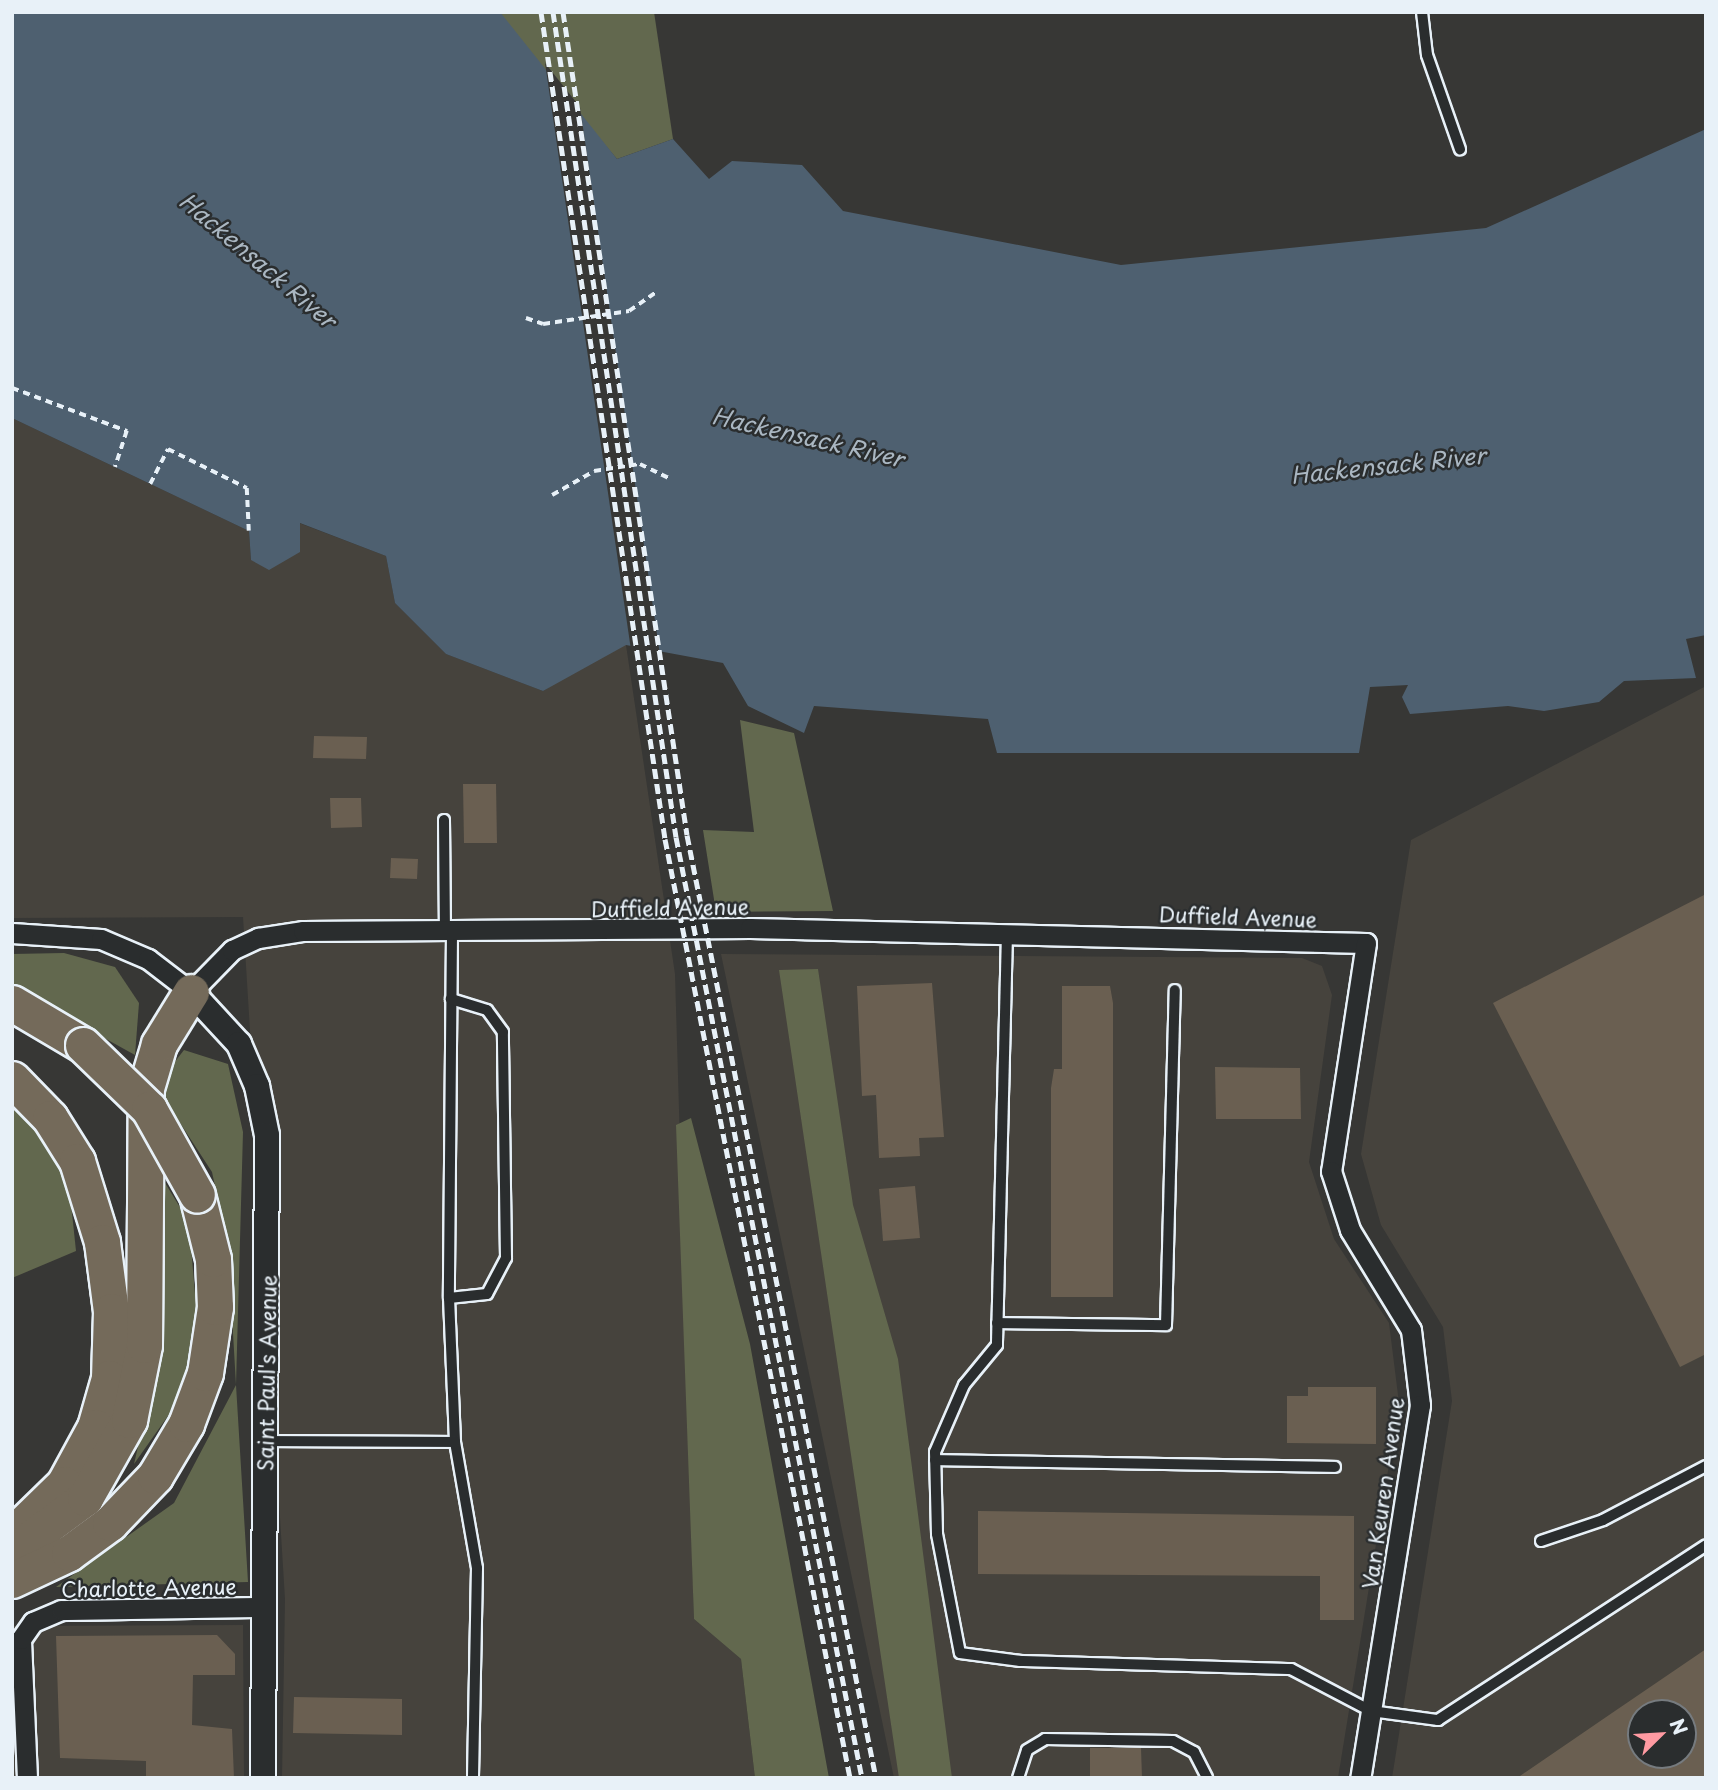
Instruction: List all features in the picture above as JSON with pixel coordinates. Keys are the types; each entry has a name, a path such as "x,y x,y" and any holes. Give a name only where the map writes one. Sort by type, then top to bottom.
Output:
{"highway":[{"path":"12,1552 85,1498 129,1420 144,1345 146,1088 159,1044 191,992"},
{"path":"12,1003 83,1045 149,1109 197,1195 213,1259 215,1307 205,1373 183,1431 155,1476 110,1523 69,1553 12,1580"},
{"path":"12,1079 60,1131 83,1177 105,1259 111,1328 106,1394 89,1442 64,1484 12,1532"}],"street":[{"name":"Duffield Avenue","path":"191,992 220,958 271,935 1007,932 1366,943"},
{"path":"12,933 101,939 148,959 191,992"},
{"name":"Van Keuren Avenue","path":"1360,1778 1420,1405 1411,1330 1350,1230 1331,1171 1366,943"},
{"name":"Saint Paul's Avenue","path":"191,992 239,1044 265,1117 263,1778"},
{"name":"Charlotte Avenue","path":"27,1778 22,1639 38,1618 61,1609 262,1607"}],"lane":[{"path":"1422,12 1427,55 1460,149"},
{"path":"444,820 451,999 449,1298 456,1442 477,1567 473,1778"},
{"path":"1007,932 997,1345 964,1385 936,1460 937,1534 960,1653 1020,1661 1291,1669 1371,1711 1438,1720 1706,1545"},
{"path":"997,1323 1166,1325 1175,990"},
{"path":"449,1298 487,1294 506,1258 503,1032 487,1010 451,999"},
{"path":"266,1441 456,1442"},
{"path":"936,1460 1335,1467"},
{"path":"1541,1541 1603,1520 1706,1466"},
{"path":"1018,1778 1027,1750 1045,1739 1173,1741 1194,1752 1207,1778"}],"path":[{"path":"526,318 543,324 629,311 656,292"},
{"path":"12,388 127,431 115,467"},
{"path":"150,484 168,449 247,488 249,531"},
{"path":"552,495 594,471 640,464 671,479"}],"shaded area":[{"path":"12,418 249,531 251,560 299,523 386,556 395,603 446,654 543,691 617,644 626,645 675,974 694,1619 741,1659 755,1778 282,1778 285,1599 243,917 12,918"},
{"path":"1706,686 1706,1778 1392,1778 1452,1401 1443,1327 1381,1225 1361,1154 1411,840"},
{"path":"721,954 1302,958 1322,966 1332,995 1309,1162 1334,1239 1389,1323 1399,1403 1338,1778 894,1778"},
{"path":"243,1625 244,1778 12,1778 12,1626"}],"green space":[{"path":"492,12 654,12 673,139 617,159"},
{"path":"740,720 794,733 833,911 716,912 703,830 754,832"},
{"path":"64,953 115,967 139,1003 135,1055 12,987 12,954"},
{"path":"818,969 853,1205 898,1359 952,1778 899,1778 779,970"},
{"path":"184,1050 228,1064 243,1132 236,1385 228,1247 212,1172 156,1086"},
{"path":"12,1101 26,1110 68,1175 76,1251 12,1278"},
{"path":"691,1118 750,1344 829,1778 755,1778 741,1659 694,1619 676,1125"},
{"path":"159,1173 189,1222 196,1306 182,1396 134,1464 157,1364"},
{"path":"236,1385 248,1582 56,1587 174,1503"}],"water":[{"name":"Hackensack River","path":"12,12 500,12 617,159 673,139 709,179 732,161 802,165 843,211 1121,265 1486,228 1706,129 1706,635 1686,639 1696,678 1624,681 1599,702 1544,711 1508,706 1410,714 1402,697 1408,685 1370,687 1359,753 997,753 988,719 814,706 804,733 748,706 723,663 626,645 543,691 446,654 395,603 386,556 300,523 300,552 269,570 251,560 249,531 12,418"}],"pier":[{"path":"545,63 580,107 660,655 631,650"}],"building":[{"path":"314,736 367,737 366,759 313,758"},
{"path":"463,784 496,784 497,843 464,843"},
{"path":"330,798 361,798 362,827 331,828"},
{"path":"391,858 418,859 417,879 390,878"},
{"path":"1706,894 1706,1354 1680,1367 1493,1003"},
{"path":"932,983 944,1137 919,1138 920,1156 879,1158 876,1095 862,1096 857,986"},
{"path":"1062,986 1110,986 1113,1003 1113,1297 1051,1297 1051,1088 1054,1069 1062,1069"},
{"path":"1215,1067 1300,1068 1301,1119 1216,1119"},
{"path":"915,1186 920,1238 883,1241 879,1189"},
{"path":"1308,1387 1376,1387 1376,1444 1287,1443 1287,1396 1308,1396"},
{"path":"978,1511 1354,1516 1354,1620 1320,1620 1320,1576 978,1574"},
{"path":"217,1635 235,1654 235,1675 193,1675 192,1725 232,1729 234,1778 146,1778 146,1761 60,1758 56,1636"},
{"path":"1706,1649 1706,1778 1517,1778 1627,1703 1627,1769 1697,1769 1697,1699 1633,1699"},
{"path":"294,1697 402,1699 402,1735 293,1733"},
{"path":"1090,1748 1141,1748 1142,1778 1090,1778"}],"railway":[{"path":"541,12 665,839 850,1778"},
{"path":"553,12 676,837 862,1778"},
{"path":"563,12 687,835 876,1778"}]}
